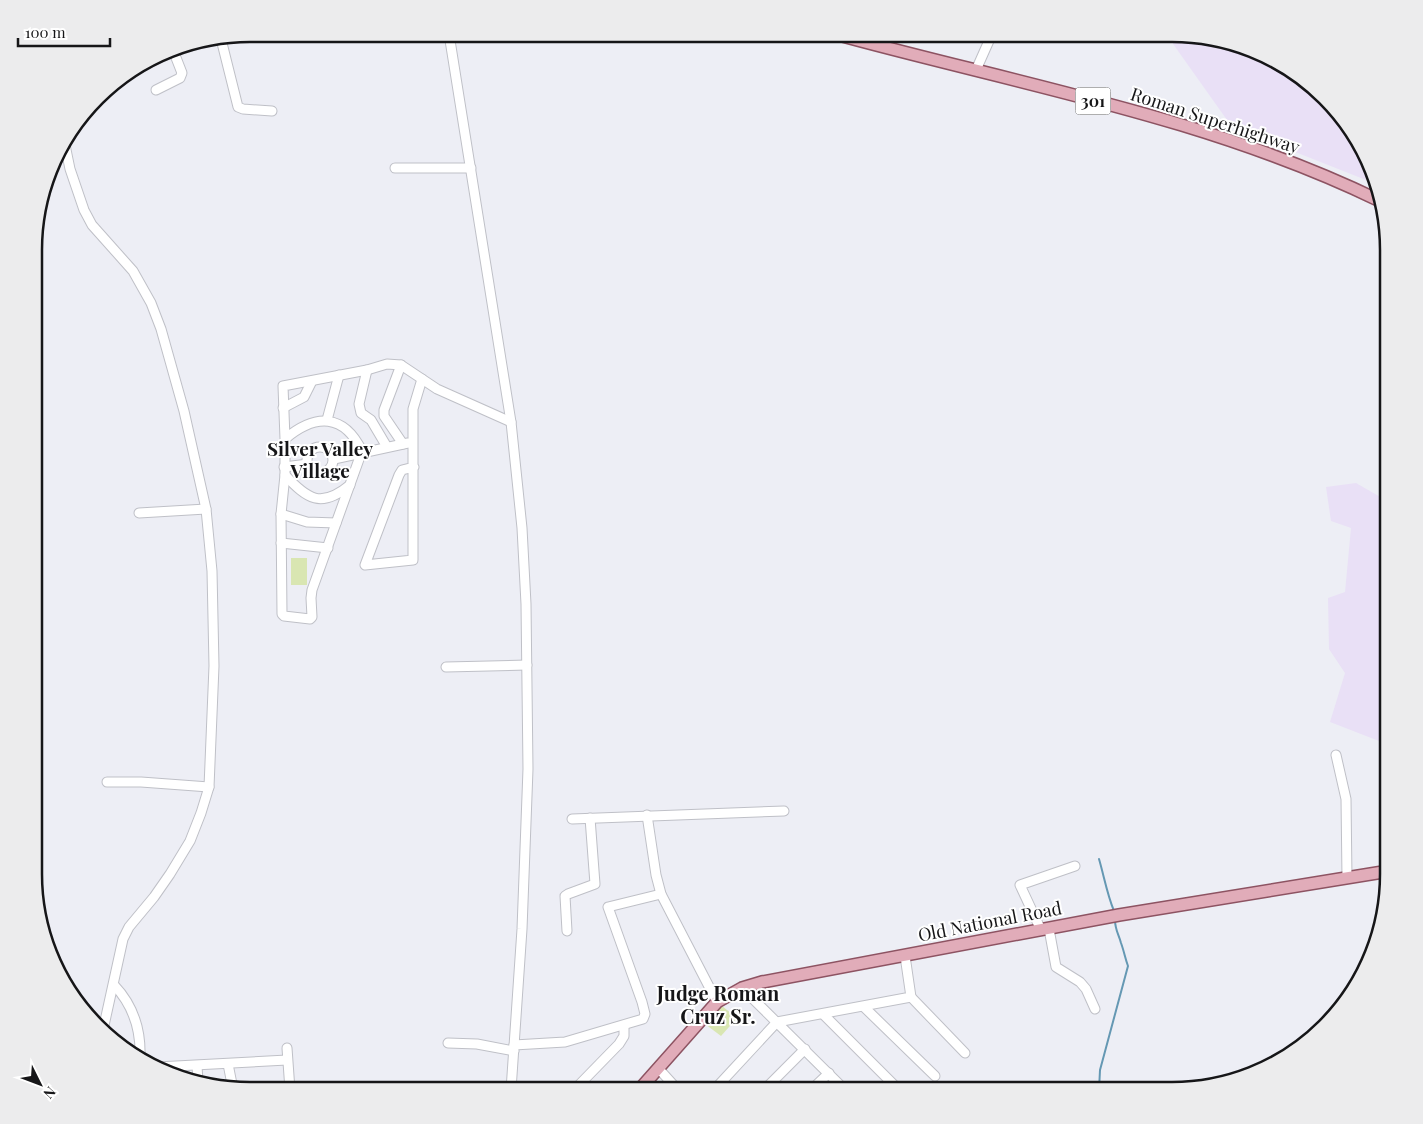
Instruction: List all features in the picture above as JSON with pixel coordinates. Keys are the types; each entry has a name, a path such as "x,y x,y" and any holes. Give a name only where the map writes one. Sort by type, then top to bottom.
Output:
{"main road":[{"name":"Roman Superhighway","path":"866,42 1185,126 1264,152 1347,185 1373,198"},
{"name":"Old National Road","path":"646,1082 717,1002 742,988 793,975 905,956 1106,917 1380,872"}],"street":[{"path":"450,42 510,422 522,528 526,604 528,769 522,929 512,1082"},
{"path":"976,70 988,42"},
{"path":"222,44 238,107 242,109 272,111"},
{"path":"156,90 180,78 182,74 175,57"},
{"path":"67,153 84,210 92,225 133,271 151,303 161,329 184,411 206,509 212,571 214,666 209,787 190,841 170,874 130,926 123,939 114,985 103,1021"},
{"path":"395,168 471,168"},
{"path":"286,439 307,425 327,420 347,429 356,438 362,452 312,590 311,618 284,616 282,614 281,514 286,439 283,386 367,370 387,364 401,365 437,389 510,422"},
{"path":"401,365 384,410 384,416 403,444"},
{"path":"367,370 359,404 362,413 371,420 387,447"},
{"path":"327,420 339,375"},
{"path":"414,467 402,470 399,475 365,565 413,560 414,467 414,442 413,409 422,378"},
{"path":"283,408 304,398 312,381"},
{"path":"334,459 414,442"},
{"path":"318,447 330,451 334,459 332,467 325,473 312,471 308,464 308,455 318,447"},
{"path":"284,471 308,464"},
{"path":"284,471 308,496 320,498 336,495 352,484"},
{"path":"139,513 206,509"},
{"path":"281,514 307,522 336,522"},
{"path":"281,543 328,548"},
{"path":"446,667 527,665"},
{"path":"1336,755 1346,799 1347,878"},
{"path":"107,782 141,782 209,787"},
{"path":"572,820 784,811"},
{"path":"647,816 656,875 661,894 717,1002"},
{"path":"567,932 565,896 595,884 590,818"},
{"path":"1075,866 1020,885 1045,930 1056,967 1080,982 1086,989 1095,1009"},
{"path":"448,1043 514,1048 565,1042 643,1019 645,1014 608,907 661,894"},
{"path":"905,956 911,997 965,1054"},
{"path":"114,985 123,995 134,1014 140,1038 140,1050"},
{"path":"742,988 838,1082"},
{"path":"721,1082 777,1022 911,997"},
{"path":"864,1006 935,1076"},
{"path":"823,1014 891,1082"},
{"path":"582,1082 619,1044 624,1036 624,1026"},
{"path":"287,1048 289,1082"},
{"path":"772,1082 805,1049"},
{"path":"175,1067 287,1060"},
{"path":"228,1064 231,1081"},
{"path":"197,1066 198,1074"},
{"path":"658,1068 671,1082"},
{"path":"819,1082 828,1073"}],"shaded area":[{"path":"1172,42 1213,46 1252,58 1277,70 1299,85 1320,103 1338,124 1353,146 1367,179 1366,180 1232,127"},
{"path":"1356,483 1380,497 1379,741 1330,722 1345,673 1329,649 1328,598 1345,592 1351,528 1331,521 1326,487"}],"green space":[{"path":"291,558 307,558 307,585 291,585"},
{"path":"722,1006 737,1018 721,1036 705,1024"}],"waterway":[{"path":"1099,859 1114,911"},
{"path":"1099,1082 1100,1070 1128,966 1116,930 1115,920"}],"district":[{"name":"Silver Valley Village","path":"320,460"},
{"name":"Judge Roman Cruz Sr.","path":"718,1006"}]}
